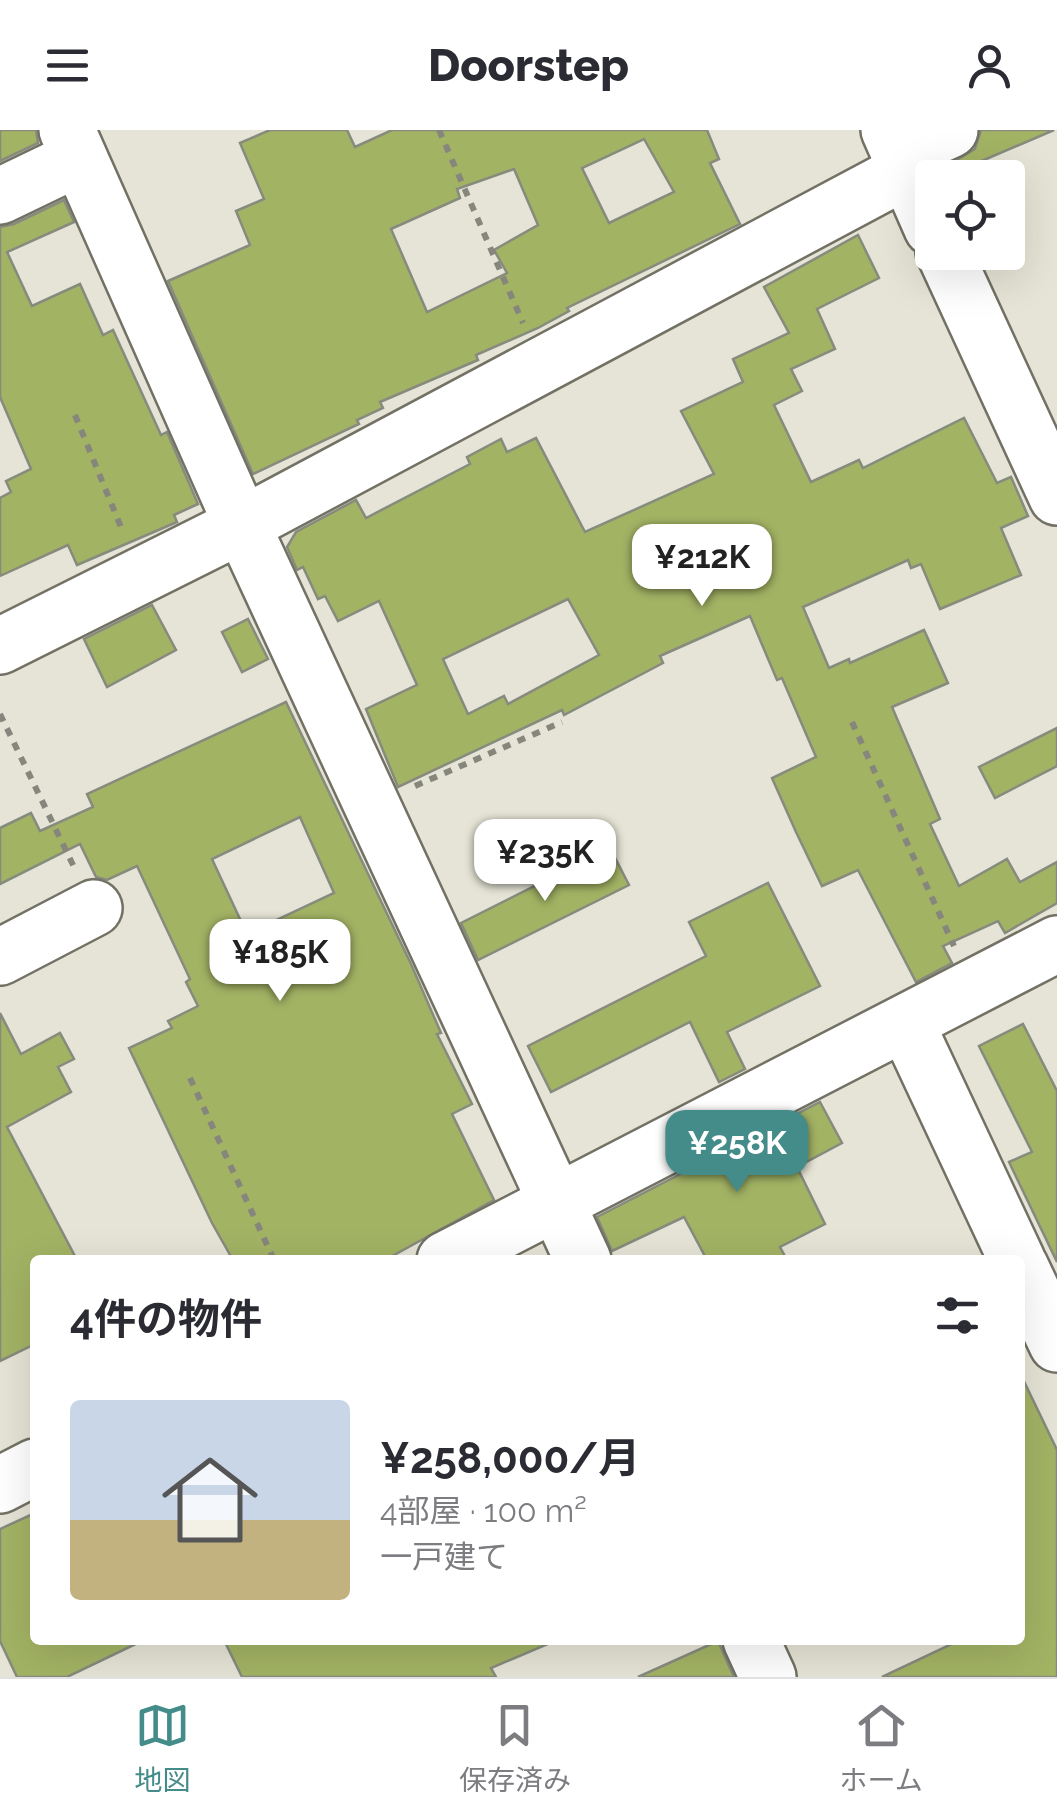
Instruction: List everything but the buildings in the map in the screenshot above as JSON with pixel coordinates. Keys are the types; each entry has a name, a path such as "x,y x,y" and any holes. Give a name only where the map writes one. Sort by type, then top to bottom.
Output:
{"street":[{"path":"0,646 242,525 542,365 898,152 950,130"},
{"path":"0,196 73,144 242,525 581,1255"},
{"path":"898,152 915,190"},
{"path":"952,270 1057,497"},
{"path":"0,957 94,908"},
{"path":"455,1255 1057,944"},
{"path":"906,1023 1015,1255"},
{"path":"1025,1276 1057,1344"},
{"path":"0,1485 30,1470"},
{"path":"753,1645 768,1677"}],"path":[{"path":"438,130 542,365"},
{"path":"75,415 141,575"},
{"path":"0,714 94,908"},
{"path":"372,804 562,722"},
{"path":"852,722 973,988"},
{"path":"190,1078 272,1255"}]}
